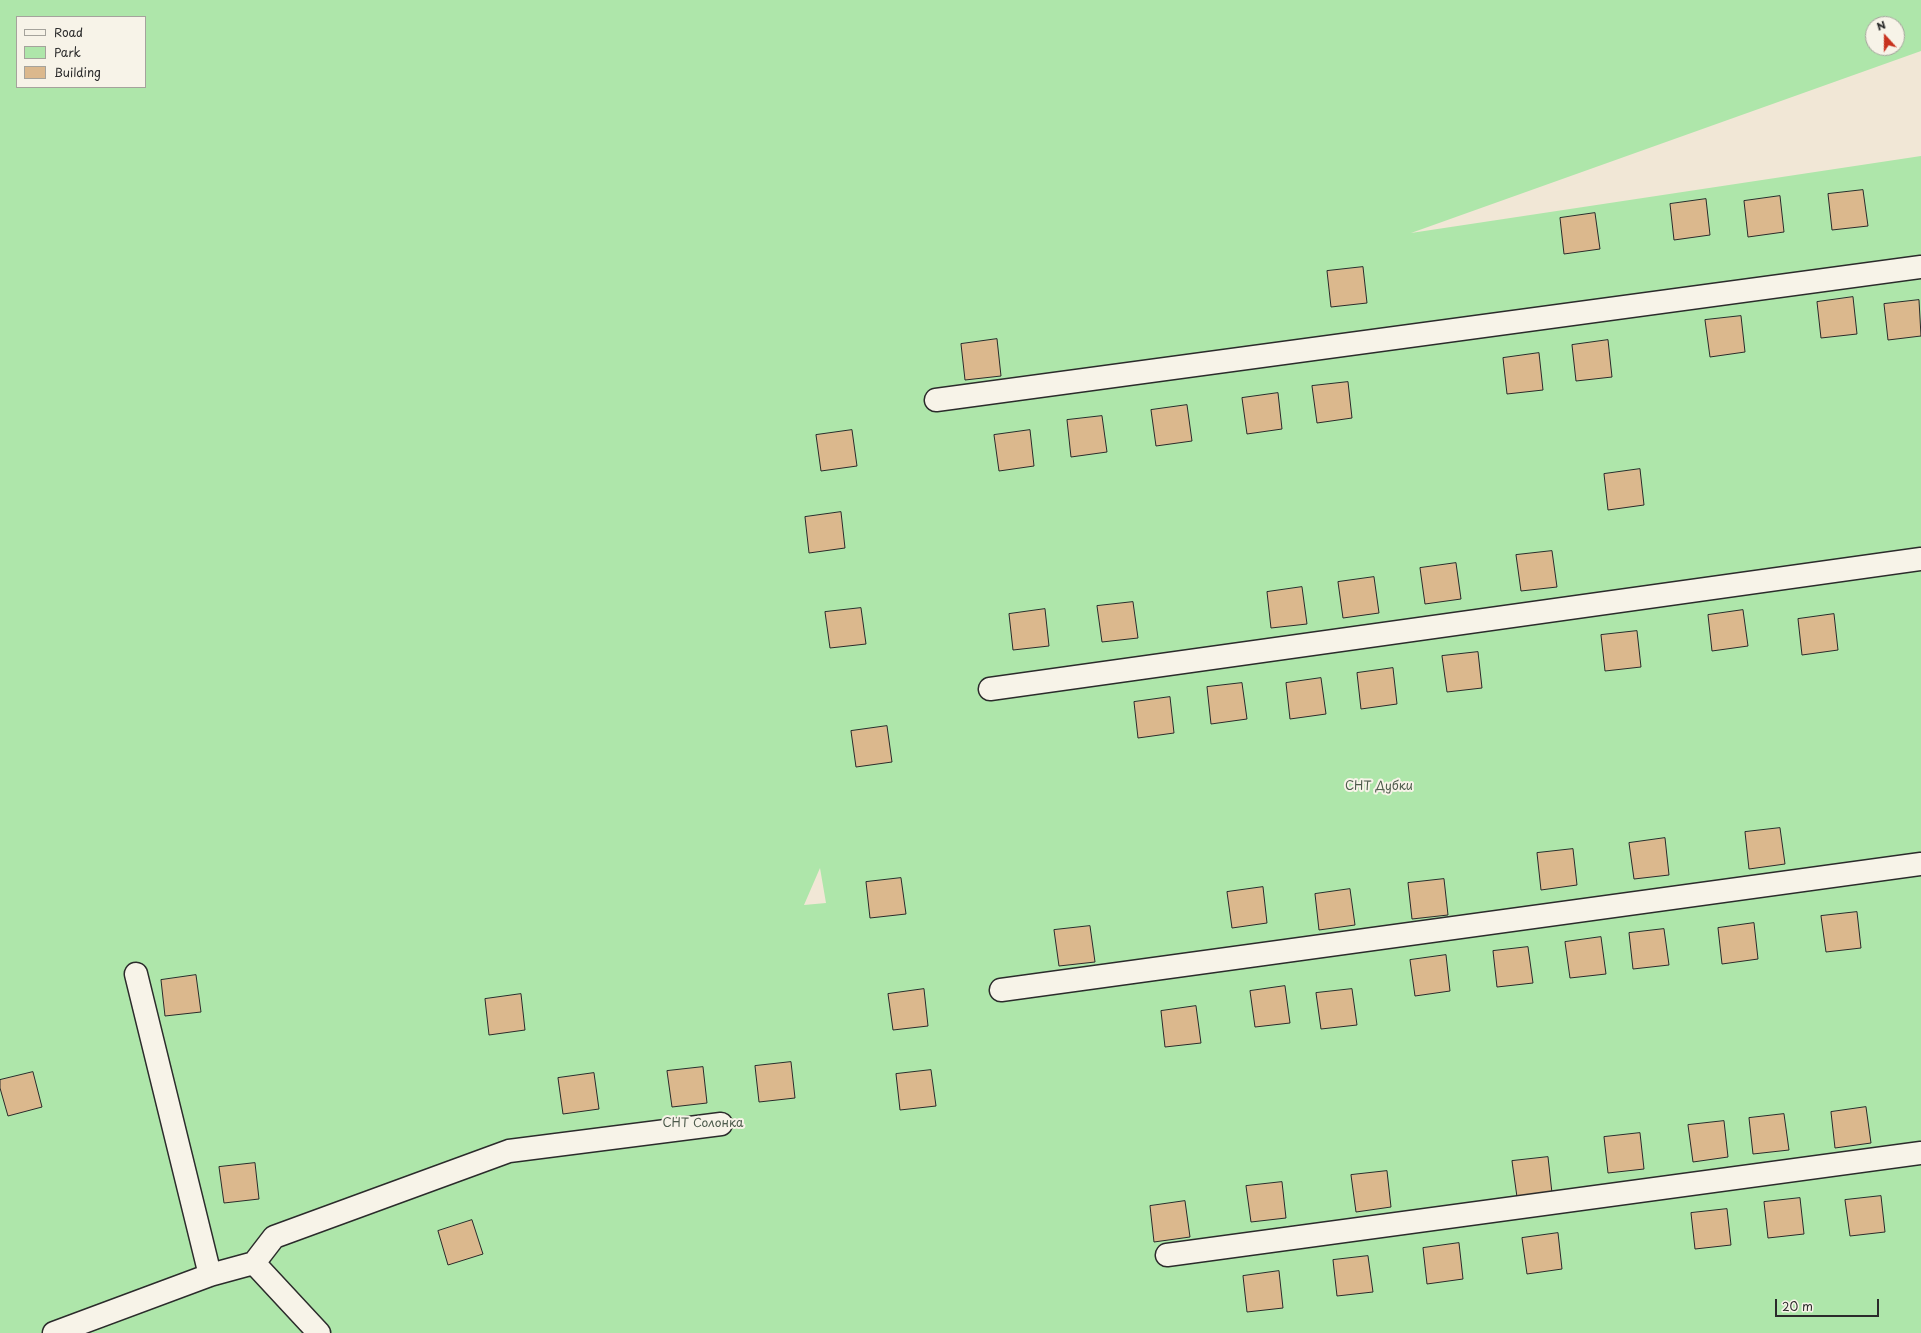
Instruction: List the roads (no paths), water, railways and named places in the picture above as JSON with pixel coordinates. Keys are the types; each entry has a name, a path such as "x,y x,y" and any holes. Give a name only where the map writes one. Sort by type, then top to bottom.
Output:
{"street":[{"path":"936,400 1921,267"},
{"path":"990,689 1921,559"},
{"path":"1001,990 1921,864"},
{"path":"136,974 210,1275"},
{"path":"54,1333 210,1275 254,1263 274,1236 509,1151 721,1124"},
{"path":"1167,1255 1921,1153"},
{"path":"254,1263 319,1333"}],"park label":[{"name":"СНТ Дубки","path":"1379,787"},
{"name":"СНТ Солонка","path":"703,1124"}]}
